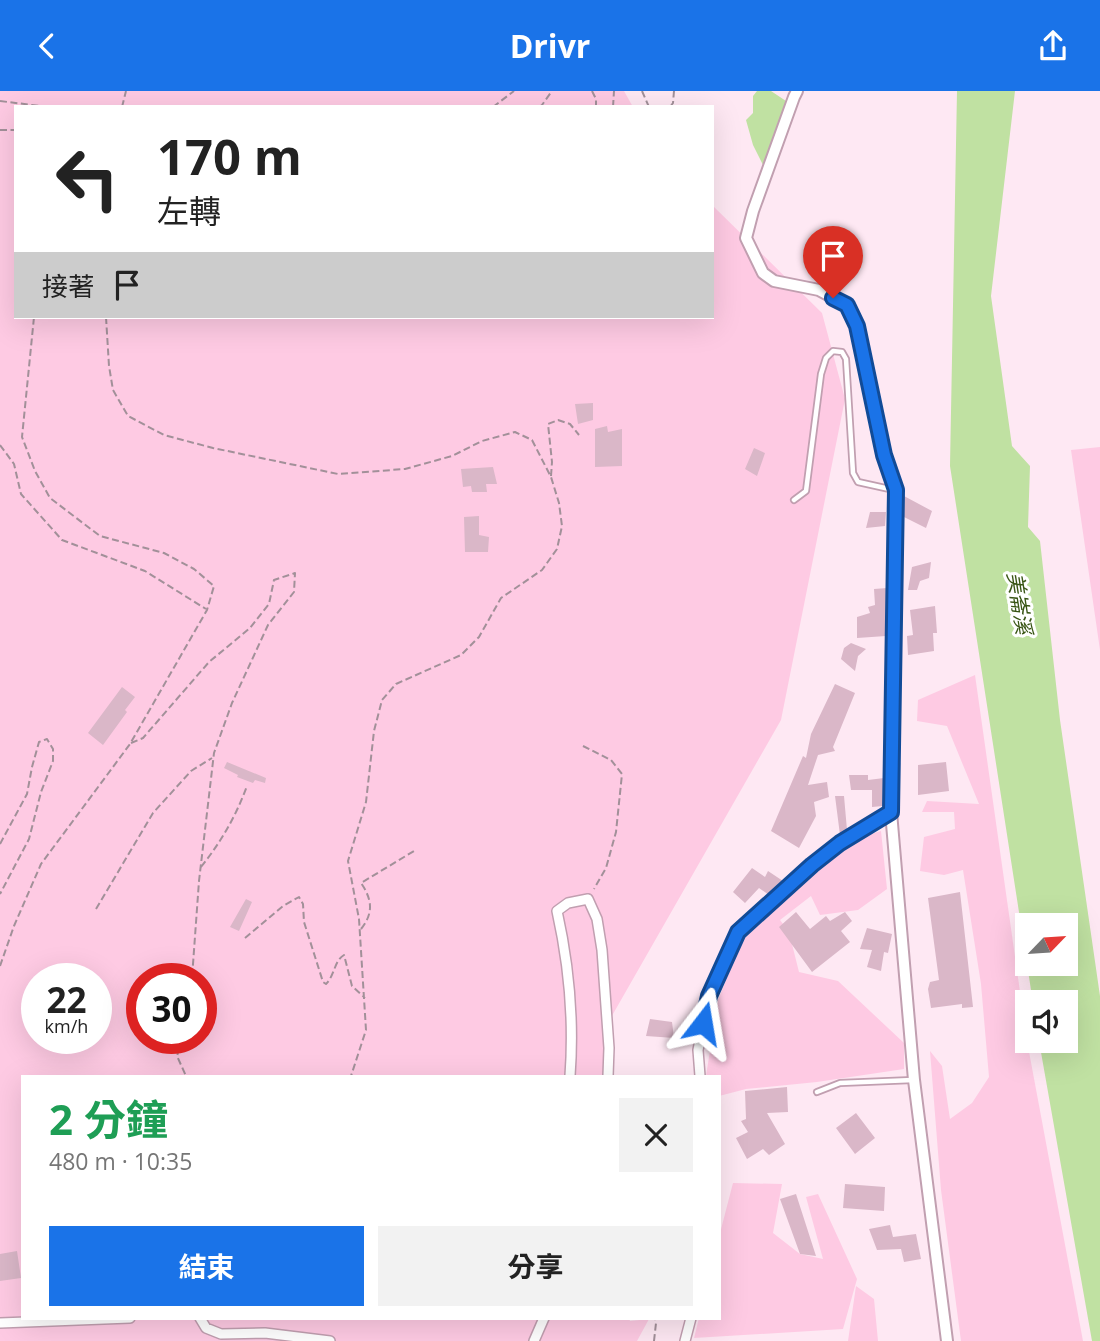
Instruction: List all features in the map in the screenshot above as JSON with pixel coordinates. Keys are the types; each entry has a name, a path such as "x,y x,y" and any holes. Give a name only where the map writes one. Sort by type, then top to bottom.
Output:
{"street":[{"path":"797,91 753,211 746,238 762,273 774,281 818,291 847,305 857,326 884,455 896,490 891,812 914,1080 947,1341"},
{"path":"700,1075 698,1050 709,996 738,932 840,843 891,812"},
{"path":"570,1075 573,1043 564,944 557,911 568,903 588,899 597,919 602,950 609,1048 608,1075"},
{"path":"0,1323 78,1320"},
{"path":"201,1320 206,1328 220,1334 265,1333 330,1341"},
{"path":"534,1341 543,1320"},
{"path":"685,1341 690,1320"}],"lane":[{"path":"794,500 806,491 809,483 821,374 826,358 833,352 842,352 846,359 853,473 858,482 896,490"},
{"path":"817,1092 840,1083 914,1080"}],"path":[{"path":"496,105 514,91"},
{"path":"0,101 32,105"},
{"path":"0,966 41,864 130,744 207,610 214,586 194,569 164,554 100,536 50,498 35,471 22,437 34,319"},
{"path":"106,319 113,390 128,416 164,435 338,474 405,469 452,456 482,442 515,432 532,440 551,477 559,503 562,526 557,549 542,571 501,598 479,637 461,655 396,684 382,700 374,731 366,802 348,861 360,930 366,1030 351,1075"},
{"path":"551,477 548,424 558,420 570,424 579,435"},
{"path":"0,445 14,464 21,494 62,540 145,571 207,610"},
{"path":"130,744 143,738 209,663 250,628 269,604 274,580 295,573 294,592 268,625 232,703 213,758 192,963"},
{"path":"0,844 27,794 39,742 47,739 53,749 53,761 41,792 29,839 0,894"},
{"path":"583,746 611,759 622,774 616,832 606,868 588,899"},
{"path":"96,909 153,813 191,771 213,758"},
{"path":"200,868 229,827 247,786"},
{"path":"360,930 369,920 370,896 361,883 414,851"},
{"path":"245,938 283,906 299,897 323,982 326,984 331,979 339,958 344,955 352,986 365,999"},
{"path":"178,1054 186,1075"},
{"path":"654,1341 655,1320"}],"shaded area":[{"path":"0,91 624,91 632,105 14,105 14,319 714,319 714,207 822,313 845,399 781,720 605,1028 609,1075 21,1075 21,1320 648,1320 637,1341 0,1341"},
{"path":"1100,447 1100,650 1071,450"},
{"path":"975,675 1015,957 1015,977 1018,977 1020,990 1015,990 1015,1053 1029,1053 1083,1341 961,1341 941,1190 930,1051 942,1066 950,1119 972,1103 989,1077 981,984 963,870 944,875 920,871 924,837 955,829 954,812 922,812 927,801 979,804 947,726 917,721 918,700"},
{"path":"881,831 887,889 858,910 820,915 811,896 780,920 789,932 799,972 838,981 904,1043 904,1069 746,1089 721,1095 721,1075 706,1075 718,1000 743,938 840,843"},
{"path":"733,1183 782,1184 773,1233 800,1254 823,1259 806,1197 818,1194 857,1279 843,1329 694,1338 698,1320 721,1320 721,1229"},
{"path":"856,1286 874,1299 878,1341 848,1341"}],"water":[{"path":"757,91 771,91 786,101 763,165 753,145 746,120 753,113 753,96"},
{"name":"美崙溪","path":"957,91 1015,91 991,296 1012,446 1030,466 1028,527 1040,541 1060,720 1100,996 1100,1341 1092,1341 1041,1053 1078,1053 1078,990 1031,990 1029,977 1078,977 1078,913 1019,913 950,466"}],"building":[{"path":"593,403 593,420 578,424 575,404"},
{"path":"607,426 608,432 622,429 622,466 595,467 595,429"},
{"path":"754,448 765,453 757,476 745,469"},
{"path":"493,467 497,484 486,484 487,492 472,492 471,486 463,487 461,469"},
{"path":"904,496 932,511 926,528 904,517"},
{"path":"870,512 886,512 885,526 866,528"},
{"path":"479,516 479,535 489,537 488,552 465,552 464,517"},
{"path":"931,562 929,578 920,581 917,590 908,590 912,567"},
{"path":"887,588 886,636 857,638 857,617 870,613 868,607 875,605 874,589"},
{"path":"935,606 937,633 933,633 934,651 908,655 907,636 913,635 910,610"},
{"path":"851,643 866,649 858,656 855,671 841,659 844,648"},
{"path":"835,684 855,693 833,747 835,751 818,755 808,785 827,782 829,797 814,802 816,816 799,848 771,831 803,756 806,758 811,734"},
{"path":"122,687 135,697 103,745 88,733"},
{"path":"227,762 266,778 265,783 255,780 253,783 237,777 238,775 224,768"},
{"path":"946,762 949,791 918,795 918,765"},
{"path":"849,775 868,775 868,780 884,778 883,806 872,807 872,790 851,790"},
{"path":"835,796 844,796 847,830 840,835"},
{"path":"752,868 765,877 768,871 783,881 769,895 759,888 745,903 733,892"},
{"path":"960,892 973,1007 962,1008 962,1004 931,1008 928,989 930,982 939,980 928,898"},
{"path":"246,899 252,902 239,931 230,927"},
{"path":"796,912 810,929 826,916 830,921 845,912 852,921 841,931 850,942 812,972 779,927"},
{"path":"867,928 892,934 888,953 884,952 881,971 867,967 872,950 860,949"},
{"path":"650,1019 672,1022 674,1038 646,1036"},
{"path":"787,1087 788,1112 767,1113 785,1144 769,1155 763,1149 747,1159 736,1138 748,1132 741,1121 746,1119 745,1091"},
{"path":"856,1113 875,1138 855,1154 836,1128"},
{"path":"845,1184 885,1187 884,1211 843,1208"},
{"path":"796,1194 816,1256 800,1254 780,1199"},
{"path":"890,1225 893,1237 916,1234 921,1259 904,1262 901,1249 877,1250 869,1229"},
{"path":"17,1251 21,1278 0,1281 0,1254"}],"route":[{"path":"703,1023 709,996 738,932 840,843 891,812 896,490 884,455 857,326 847,305 833,298"}]}
